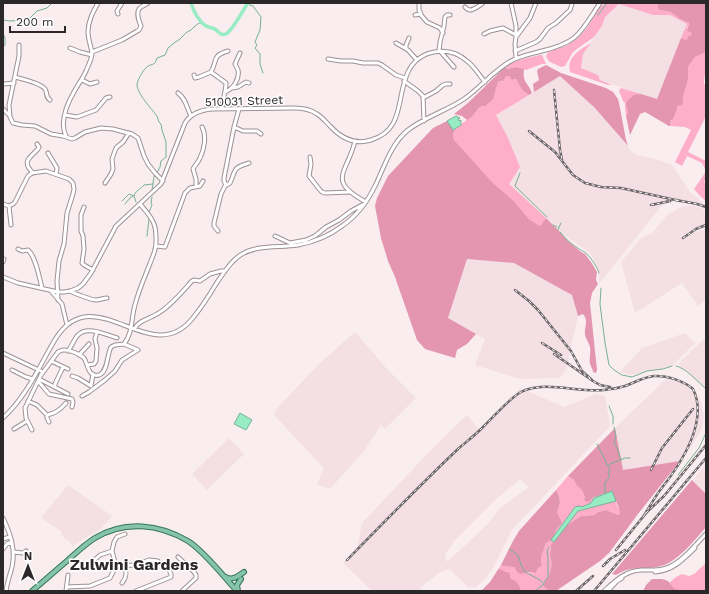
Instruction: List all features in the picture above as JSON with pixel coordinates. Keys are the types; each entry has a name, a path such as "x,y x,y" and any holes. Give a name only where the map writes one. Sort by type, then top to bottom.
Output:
{"main road":[{"path":"32,591 90,541 108,531 121,527 132,526 145,526 164,530 188,541 199,550 237,591"},
{"path":"185,540 237,591"},
{"path":"224,576 233,579 244,572"},
{"path":"237,591 237,585 241,579"}],"street":[{"path":"66,136 63,128 65,116 71,98 86,72 92,53 88,29 91,16 98,3"},
{"path":"118,14 117,12 122,3"},
{"path":"70,48 80,52 92,53 97,49 122,40 139,30 141,26 138,18 139,10 148,3"},
{"path":"419,3 419,11 427,22 440,28 443,33"},
{"path":"465,7 468,10 471,10 483,3"},
{"path":"516,36 530,18 536,3"},
{"path":"3,418 20,400 61,330 67,325 82,317 95,316 149,334 160,336 169,335 180,330 192,319 225,271 236,258 257,249 299,245 312,241 325,236 348,222 360,210 372,191 391,151 407,131 464,99 501,68 516,58 558,47 571,41 578,36 585,27 600,3"},
{"path":"511,4 516,26 516,58"},
{"path":"515,51 540,39 548,28 570,10 572,4"},
{"path":"415,15 421,14"},
{"path":"440,51 445,16 448,14 450,15"},
{"path":"484,34 503,28 516,36"},
{"path":"406,49 409,38"},
{"path":"396,43 406,49 417,60"},
{"path":"20,45 20,56 10,100 10,116 12,122 22,125 35,126 51,134 74,138 85,132 101,128 134,134 138,138 148,164 155,174 163,181"},
{"path":"194,75 195,78 198,78 211,72 215,66 217,57 221,53 228,51"},
{"path":"365,202 350,192 344,185 342,177 344,170 355,141 364,141 375,138 382,135 391,126 397,115 405,79 410,68 417,60 430,53 440,51 451,52 464,58 471,64 485,82"},
{"path":"440,51 454,66"},
{"path":"232,88 237,79 238,70 235,64 240,53"},
{"path":"328,59 376,63 405,79 422,95 424,121"},
{"path":"211,72 226,83 222,100 222,109"},
{"path":"15,77 29,80 40,85 45,89 47,97 50,100"},
{"path":"82,80 90,84 96,82"},
{"path":"225,92 246,82 249,83"},
{"path":"4,84 14,83"},
{"path":"423,98 436,91 443,85 450,84"},
{"path":"178,93 185,100 191,116"},
{"path":"65,116 77,117 96,110 106,98 110,97"},
{"name":"510031 Street","path":"3,277 18,283 58,292 70,291 83,284 116,226 161,184 185,123 191,116 200,111 206,109 306,108 320,116 339,135 355,141"},
{"path":"3,109 10,116"},
{"path":"226,184 224,182 224,178 239,109"},
{"path":"196,187 196,179 193,169 200,158 203,147 205,134 202,127"},
{"path":"234,127 243,131 257,132 261,134"},
{"path":"105,183 111,174 112,160 116,148 123,142 129,133"},
{"path":"33,173 28,167 27,163 31,155 38,149 39,147 37,144"},
{"path":"48,153 57,167 56,174"},
{"path":"310,157 310,176 322,192 350,192"},
{"path":"218,230 214,226 214,223 221,194 226,184 231,182 237,168 247,164"},
{"path":"9,206 14,203 28,176 33,173 44,171 56,174 72,181 74,185 67,213 64,244 59,261 58,300"},
{"path":"156,246 165,247 186,191 201,185 203,181"},
{"path":"275,236 290,243 306,240 318,234 326,227 361,206 365,202"},
{"path":"3,204 9,206"},
{"path":"133,329 135,304 156,246 154,223 140,204"},
{"path":"9,206 11,225"},
{"path":"84,207 81,214 81,231 84,249 82,263 92,270"},
{"path":"18,249 22,251 30,251 42,288"},
{"path":"124,344 136,325 161,311 192,281 200,281 210,274 225,271"},
{"path":"51,291 62,303 67,325"},
{"path":"70,291 95,300 107,298"},
{"path":"68,351 78,335 83,331 89,330 117,338"},
{"path":"87,365 94,364 96,361 97,348 95,339 97,332"},
{"path":"79,355 89,344"},
{"path":"32,430 27,421 25,410 38,380 57,353 64,350 79,355 84,359 89,371 93,374 99,375 103,372 111,347 124,344 138,349 136,352 122,360 115,371 82,396"},
{"path":"3,353 43,372"},
{"path":"51,361 68,369"},
{"path":"55,387 63,366"},
{"path":"12,370 33,379"},
{"path":"92,388 93,374"},
{"path":"72,376 78,378 92,388"},
{"path":"38,380 68,394"},
{"path":"38,380 49,394 72,399 72,407"},
{"path":"28,401 37,405 47,415 49,422"},
{"path":"47,415 54,413 66,403"},
{"path":"14,429 27,421"},
{"path":"3,518 12,542 13,552 12,565 6,591"},
{"path":"67,587 90,586 108,579 116,566 112,551 113,545 120,535 125,534"},
{"path":"604,591 618,579 630,572 664,569 671,566 678,562 706,536"},
{"path":"608,591 620,579 631,574 659,572 676,566 706,536"},
{"path":"3,539 10,537"},
{"path":"3,549 7,544 12,542"},
{"path":"90,564 100,555 112,551"},
{"path":"13,552 26,552"},
{"path":"178,557 196,573 196,578 182,591"},
{"path":"116,566 138,564 149,560 158,561"},
{"path":"122,583 126,578 126,570 124,565"},
{"path":"136,591 170,578 172,576 168,568 173,566"},
{"path":"66,591 68,575"}],"shaded area":[{"path":"606,3 658,3 660,10 671,12 680,19 689,23 687,28 692,33 687,40 681,38 687,24 670,15 653,15 619,4 605,17 602,26 594,37 573,52 565,66 561,67 550,62 546,56 548,52 566,46 578,38 587,28 600,7"},
{"path":"658,3 706,3 706,52 695,57 688,67 688,80 683,102 682,105 678,106 673,119 671,120 670,126 645,112 640,114 630,135 626,116 628,113 626,105 627,101 634,95 641,94 657,99 681,38 687,40 688,36 692,33 687,31 689,23 680,19 671,12 660,10 658,8"},
{"path":"619,4 653,15 670,15 687,24 657,100 600,80 598,75 581,68 583,54 602,26 605,17"},
{"path":"591,43 583,54 581,68 598,75 600,80 612,85 570,72 569,67 572,58 575,54"},
{"path":"706,52 704,84 706,85 706,116 688,152 706,161 706,178 704,182 706,184 706,201 694,189 705,173 702,163 687,156 682,166 675,162 691,130 685,127 670,126 675,112 683,102 688,80 688,67 695,57"},
{"path":"542,55 546,64 526,70 516,67 506,69 505,67 517,61"},
{"path":"546,65 561,73 606,88 613,92 618,99 628,146 595,108 560,76 534,92 533,84 539,80 537,71"},
{"path":"505,67 507,69 516,67 524,69 525,80 532,93 529,95 522,90 516,79 512,80 509,76 506,76 503,81 498,82 493,99 486,106 480,107 470,118 467,120 462,116 454,114 469,102"},
{"path":"506,76 509,76 513,80 516,79 522,90 529,95 496,115 508,138 520,167 509,184 546,218 540,226 529,219 514,201 492,182 454,140 453,135 455,129 474,114 482,105 486,106 493,99 498,82 502,82"},
{"path":"560,76 595,107 631,151 637,155 659,160 672,165 691,193 705,205 678,200 662,205 599,284 599,270 590,253 561,233 509,184 496,115"},
{"path":"621,88 641,94 634,96 626,105 628,113 626,116 625,103 619,91"},
{"path":"456,116 460,118 458,119 459,121 461,120 461,125 453,130 447,121"},
{"path":"447,121 453,130 455,129 453,135 454,140 492,182 514,201 529,219 540,226 546,218 568,241 585,254 597,272 596,280 598,284 592,293 590,303 597,370 596,373 593,372 590,364 590,347 585,335 586,319 583,314 578,316 572,295 514,263 467,259 448,318 476,334 467,344 457,350 455,358 425,349 417,340 388,261 381,238 375,206 377,198 388,176 433,128"},
{"path":"685,206 695,206 706,210 706,225 693,229 682,237 684,240 693,233 706,229 706,300 698,306 682,283 635,313 621,262 641,238 652,233 667,215"},
{"path":"467,259 514,263 572,295 578,316 566,370 560,378 520,379 475,365 485,339 448,319"},
{"path":"355,332 386,368 416,398 385,429 381,425 364,451 330,489 317,484 324,468 274,415 278,407 320,363"},
{"path":"685,333 695,343 671,367 629,375 620,372 642,348"},
{"path":"706,337 706,389 678,364"},
{"path":"666,379 683,383 700,400 704,415 702,429 680,461 623,471 615,428"},
{"path":"520,388 564,407 596,394 605,396 610,426 512,530 492,570 475,588 468,587 450,569 440,572 420,588 423,591 372,591 343,563 357,549 362,523 431,450 467,415 479,430","holes":["520,479 529,487 500,508 489,523 447,562 445,555 454,541 494,501"]},
{"path":"240,413 252,420 246,430 234,424"},
{"path":"615,428 623,470 680,461 609,553 600,561 556,591 548,590 543,585 551,568 551,545 567,525 581,516 594,515 598,512 606,510 618,515 620,513 612,491 592,498 589,502 585,501 584,494 581,489 577,486 574,480 568,476"},
{"path":"229,438 244,454 207,490 192,474"},
{"path":"706,464 706,494 693,480"},
{"path":"568,476 574,480 577,486 581,489 584,494 584,498 594,498 591,503 582,507 575,507 555,534 562,522 557,512 560,501 556,490"},
{"path":"692,480 706,494 706,527 702,532 679,556 667,564 628,570 616,575 612,574"},
{"path":"68,485 112,516 101,529 72,546 69,541 64,539 61,531 41,518"},
{"path":"556,490 560,501 557,512 562,523 556,530 551,540 545,544 541,558 542,566 538,568 536,573 528,572 521,574 517,572 514,567 501,565 519,531"},
{"path":"612,491 616,501 578,511 554,542 551,540 575,507 582,507 591,503 594,498"},
{"path":"616,501 620,510 618,515 606,510 598,512 594,515 581,516 567,525 578,511"},
{"path":"551,540 554,542 550,548 551,568 543,585 549,591 521,591 513,579 510,578 507,571 502,571 499,568 501,565 514,567 517,572 536,573 538,568 542,566 541,557 545,544"},
{"path":"705,564 706,591 680,591 671,586 670,582 676,577 682,574 689,576 694,574"},
{"path":"499,568 510,574 510,578 517,583 521,591 481,591 490,582"},
{"path":"652,579 665,580 675,589 685,591 643,591"}],"waterway":[{"path":"3,20 27,20 37,11 47,8 52,3"},
{"path":"191,3 201,22 223,34 229,32 248,3"},
{"path":"598,15 607,3"},
{"path":"247,4 253,6 261,17 260,30 255,42 257,45 255,48 260,54 260,64 263,73"},
{"path":"157,173 161,161 166,157 166,142 157,115 141,95 137,88 137,83 145,69 154,64 157,58 165,55 168,48 187,32 199,23 202,23"},
{"path":"3,33 5,38 5,45 3,46"},
{"path":"520,173 515,186 547,217"},
{"path":"152,190 155,175"},
{"path":"136,202 134,196 137,191 144,185 153,184"},
{"path":"122,201 129,194 134,196"},
{"path":"125,204 133,196"},
{"path":"149,212 152,205 152,197"},
{"path":"147,236 149,219"},
{"path":"558,230 561,223"},
{"path":"553,225 557,227"},
{"path":"560,232 564,237 587,254 599,273"},
{"path":"601,288 600,304 609,365 622,375 632,377 647,371 672,366"},
{"path":"676,366 688,372 706,389"},
{"path":"609,406 613,416 613,424"},
{"path":"614,427 616,436 614,443 621,460"},
{"path":"678,475 699,448 706,433"},
{"path":"597,444 610,470 608,473 610,476 605,483 605,493"},
{"path":"608,465 625,458 630,458"},
{"path":"536,591 542,586 548,577 547,551 549,547"},
{"path":"509,549 518,555 525,572 543,583"}],"railway":[{"path":"554,90 562,160"},
{"path":"529,131 555,152 573,175 585,183 601,187 621,188 680,201"},
{"path":"676,200 706,207"},
{"path":"651,205 670,201"},
{"path":"683,238 696,229 706,225"},
{"path":"515,290 538,310 571,351 582,371 592,380"},
{"path":"542,343 561,355"},
{"path":"554,354 593,381 600,385 610,387"},
{"path":"347,560 430,476 478,432 500,409 521,392 540,387 604,390 623,387 646,378 659,376 680,381 693,389 697,401 698,415 690,442 677,467 643,517"},
{"path":"651,470 662,448 693,409"},
{"path":"616,550 647,512 664,496 706,445"},
{"path":"594,591 706,458"},
{"path":"603,566 610,559 625,550"},
{"path":"576,591 593,576"}],"district":[{"name":"Zulwini Gardens","path":"134,564"}]}
